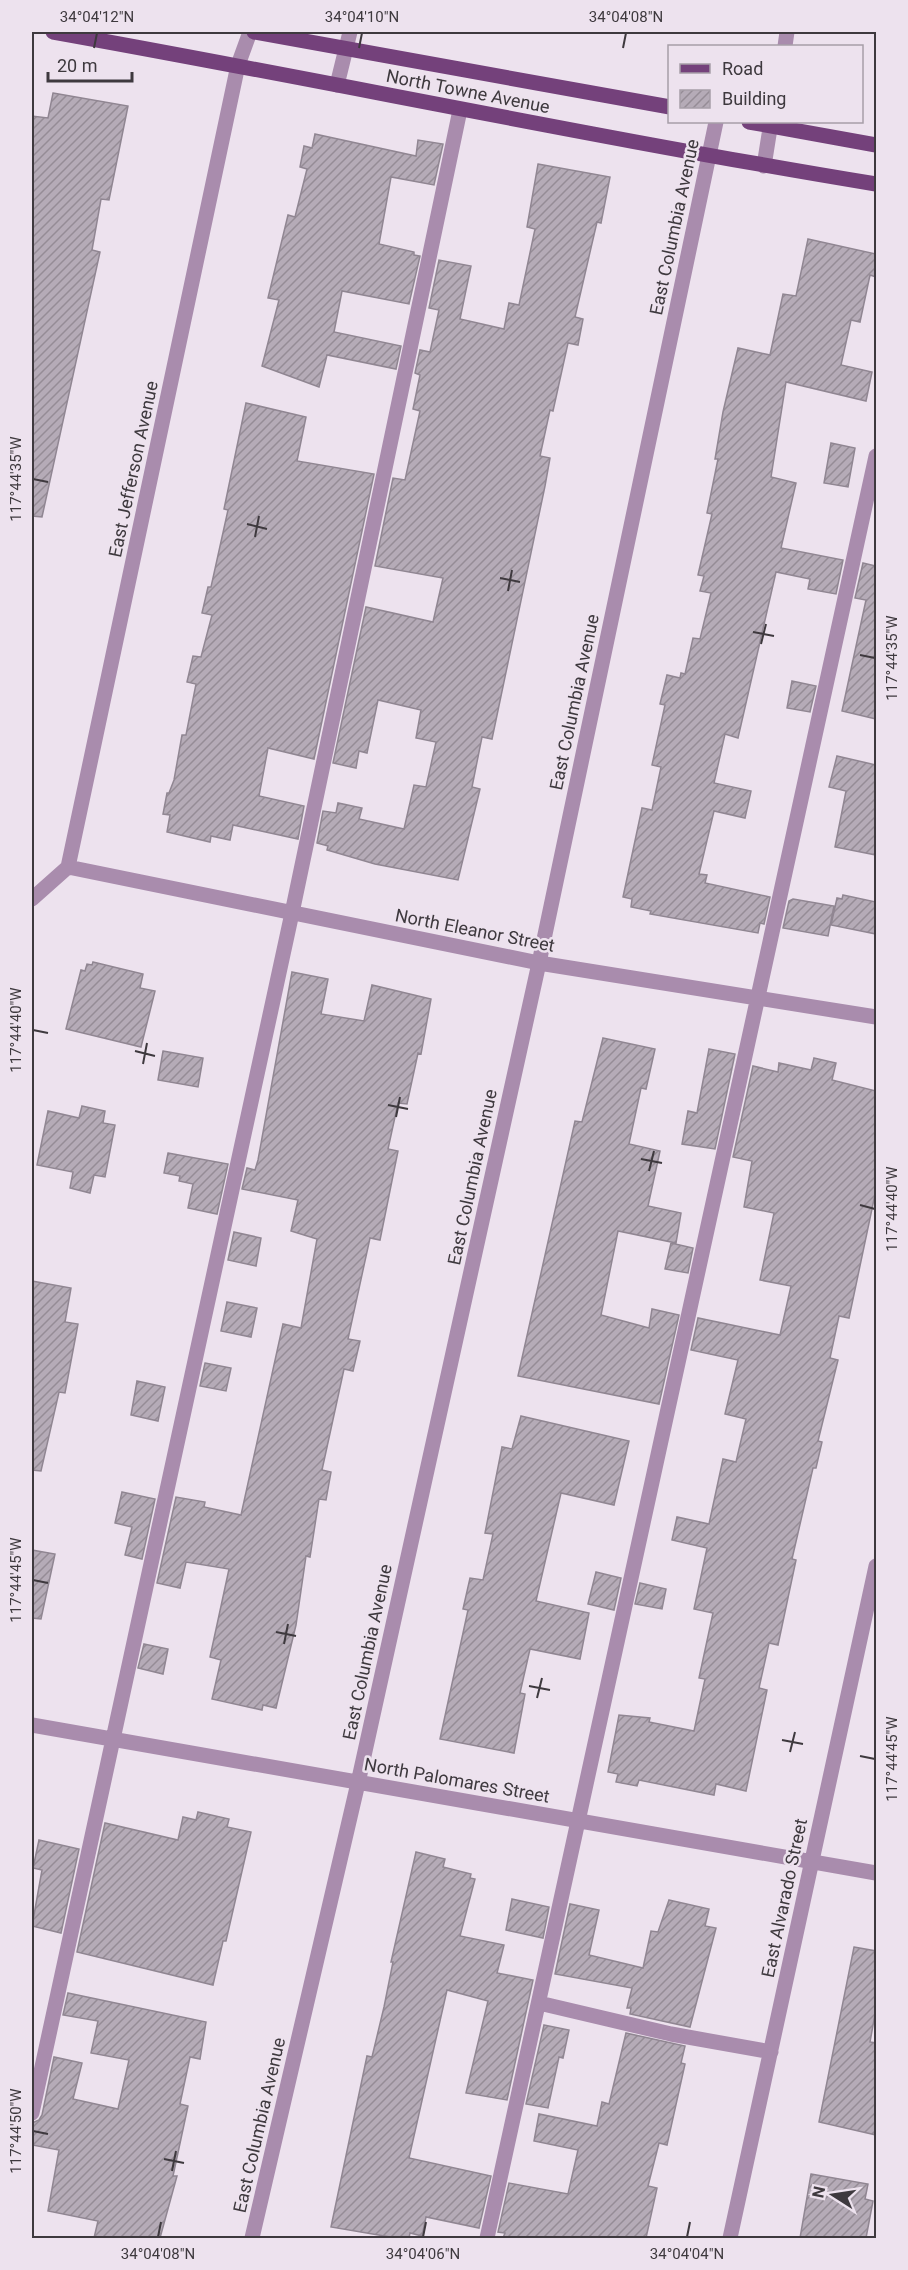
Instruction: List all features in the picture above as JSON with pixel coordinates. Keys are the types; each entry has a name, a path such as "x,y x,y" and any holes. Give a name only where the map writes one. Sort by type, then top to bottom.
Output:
{"main road":[{"name":"North Towne Avenue","path":"53,32 238,65 460,110 764,166 876,184"},
{"name":"North Towne Avenue","path":"254,32 668,107"},
{"path":"771,124 876,145"}],"street":[{"name":"East Jefferson Avenue","path":"68,867 238,65 250,32"},
{"path":"337,85 350,32"},
{"path":"32,2113 111,1739 292,913 460,110"},
{"name":"East Columbia Avenue","path":"252,2238 358,1783 539,963 716,123"},
{"path":"764,166 771,124"},
{"path":"487,2238 876,456"},
{"path":"32,899 68,867"},
{"name":"North Eleanor Street","path":"68,867 539,963 876,1017"},
{"name":"East Alvarado Street","path":"730,2238 876,1566"},
{"name":"North Palomares Street","path":"32,1725 876,1873"},
{"path":"539,2003 671,2034 771,2052"}],"building":[{"path":"53,93 128,106 109,200 101,199 92,250 100,252 42,517 32,516 32,116 48,118"},
{"path":"315,134 416,156 418,140 443,144 434,185 391,177 379,244 414,252 414,255 420,256 409,304 342,291 334,332 401,346 396,369 327,355 319,387 262,366 279,300 268,298 288,215 295,217 307,169 300,167 304,146 312,148"},
{"path":"538,164 610,177 601,223 597,222 575,317 583,319 578,345 568,343 540,456 550,458 545,486 492,739 482,737 472,787 480,789 458,880 375,864 327,850 328,846 317,843 323,811 336,813 338,803 362,808 359,819 404,829 414,785 426,787 436,742 416,738 421,710 378,700 367,753 359,751 356,768 333,763 366,607 433,622 443,578 375,566 393,478 405,480 420,411 413,409 420,375 415,373 420,350 430,352 439,310 429,308 439,260 471,266 460,319 504,329 509,303 519,305 535,229 527,227"},
{"path":"808,239 876,254 876,277 870,275 860,322 851,320 841,365 872,372 866,401 786,382 771,477 796,483 781,548 843,560 836,594 808,589 810,579 776,572 738,738 725,734 714,783 751,791 745,818 714,811 699,874 707,875 705,883 770,897 764,924 760,923 758,933 650,914 651,911 631,907 632,899 623,897 642,808 652,810 661,767 652,765 665,705 660,704 667,675 680,678 681,673 685,674 693,638 700,639 711,593 700,591 704,576 698,575 712,514 707,513 718,459 715,459 723,412 738,348 770,355 783,294 796,296"},
{"path":"246,403 306,417 297,461 374,474 314,759 268,748 259,796 304,806 298,839 233,825 230,840 211,836 210,842 167,832 170,815 163,814 167,793 174,780 182,735 186,735 196,684 187,682 193,656 201,657 212,615 202,613 208,587 211,587 228,510 224,509"},
{"path":"831,443 855,448 848,487 824,483"},
{"path":"863,563 876,566 876,719 842,711 866,600 855,598"},
{"path":"792,681 816,686 810,712 787,708"},
{"path":"837,756 876,765 876,855 835,847 846,791 829,787"},
{"path":"843,895 876,902 876,934 831,925 837,898 842,899"},
{"path":"793,899 834,906 828,936 783,928 789,901"},
{"path":"93,962 143,974 140,988 155,991 141,1047 66,1029 81,970 85,971 87,964 92,965"},
{"path":"292,972 328,979 321,1014 364,1021 372,985 431,999 421,1054 418,1053 407,1104 398,1103 388,1149 398,1151 380,1240 370,1238 348,1339 360,1341 353,1371 344,1369 322,1470 331,1472 326,1500 319,1499 310,1557 306,1556 296,1625 276,1708 263,1705 262,1710 212,1699 221,1660 210,1657 229,1569 186,1562 180,1588 157,1583 176,1497 205,1502 204,1507 241,1515 283,1324 301,1328 317,1239 291,1231 298,1200 242,1189 247,1168 255,1170 258,1160"},
{"path":"603,1038 655,1049 646,1089 641,1088 629,1144 660,1151 648,1206 681,1213 676,1243 618,1231 601,1315 649,1328 652,1309 679,1315 659,1404 518,1376 575,1121 582,1122"},
{"path":"709,1049 735,1054 715,1149 682,1144 688,1111 697,1113"},
{"path":"163,1051 203,1058 198,1087 158,1080"},
{"path":"814,1058 836,1063 832,1080 876,1091 876,1190 849,1318 839,1316 830,1358 838,1360 818,1441 822,1442 816,1468 813,1468 792,1559 796,1560 778,1645 769,1643 759,1688 767,1690 746,1791 716,1784 714,1795 639,1780 637,1786 616,1782 618,1774 608,1772 619,1715 650,1718 649,1722 694,1731 705,1679 699,1678 713,1613 694,1609 707,1548 672,1540 677,1517 709,1524 723,1459 736,1462 746,1419 725,1414 738,1360 691,1350 698,1318 780,1335 791,1286 760,1280 774,1213 744,1207 752,1161 733,1157 753,1066 778,1072 779,1063 811,1070"},
{"path":"82,1106 105,1111 103,1123 115,1125 105,1177 94,1175 90,1193 70,1188 73,1172 37,1165 48,1111 79,1118"},
{"path":"168,1153 228,1164 217,1214 188,1208 193,1184 179,1181 180,1176 164,1173"},
{"path":"234,1232 261,1238 256,1266 228,1260"},
{"path":"671,1243 693,1248 688,1273 665,1269"},
{"path":"32,1281 71,1288 65,1322 78,1324 65,1393 59,1392 41,1471 32,1470"},
{"path":"227,1302 257,1308 251,1337 221,1331"},
{"path":"205,1363 231,1368 226,1391 200,1386"},
{"path":"137,1381 165,1387 158,1421 131,1415"},
{"path":"521,1416 629,1441 614,1505 561,1493 536,1601 589,1613 580,1659 530,1649 520,1693 525,1694 514,1753 440,1739 468,1610 463,1609 470,1578 483,1580 493,1534 485,1533 502,1447 512,1449"},
{"path":"122,1492 155,1499 142,1559 125,1555 132,1527 115,1523"},
{"path":"32,1550 55,1554 41,1619 32,1618"},
{"path":"596,1572 621,1578 614,1610 588,1604"},
{"path":"640,1583 666,1589 662,1609 635,1604"},
{"path":"144,1644 168,1649 163,1674 138,1668"},
{"path":"198,1812 229,1819 227,1827 251,1832 226,1941 223,1941 213,1985 77,1952 105,1823 178,1840 183,1817 196,1820"},
{"path":"39,1840 79,1849 61,1933 32,1926 42,1870 33,1868"},
{"path":"416,1852 445,1859 443,1867 471,1874 470,1878 475,1879 460,1936 504,1945 497,1973 533,1980 507,2100 466,2093 488,2001 447,1990 409,2158 491,2176 479,2228 426,2217 422,2236 410,2233 409,2238 396,2238 331,2227 367,2056 372,2057 384,2007 393,1962 391,1962"},
{"path":"512,1899 549,1907 543,1938 506,1930"},
{"path":"669,1900 709,1909 705,1926 716,1928 690,2027 630,2014 631,2008 627,2008 632,1988 555,1974 570,1904 599,1910 589,1955 643,1968 651,1931 658,1932"},
{"path":"854,1947 876,1951 876,2009 870,2042 876,2043 876,2135 819,2122"},
{"path":"68,1993 206,2022 200,2059 190,2057 180,2104 188,2106 173,2176 177,2176 160,2238 94,2238 98,2221 48,2211 59,2150 32,2145 32,2123 39,2120 42,2115 54,2057 82,2063 73,2099 118,2109 129,2060 91,2053 98,2021 63,2015"},
{"path":"544,2025 569,2030 563,2058 559,2057 548,2108 526,2104"},
{"path":"626,2033 685,2046 681,2063 685,2064 667,2145 659,2143 648,2186 657,2188 646,2238 503,2238 505,2233 498,2232 509,2183 568,2194 578,2150 534,2141 539,2114 597,2126 602,2102 609,2104"},
{"path":"811,2174 868,2184 865,2199 873,2201 866,2238 800,2238"}]}
